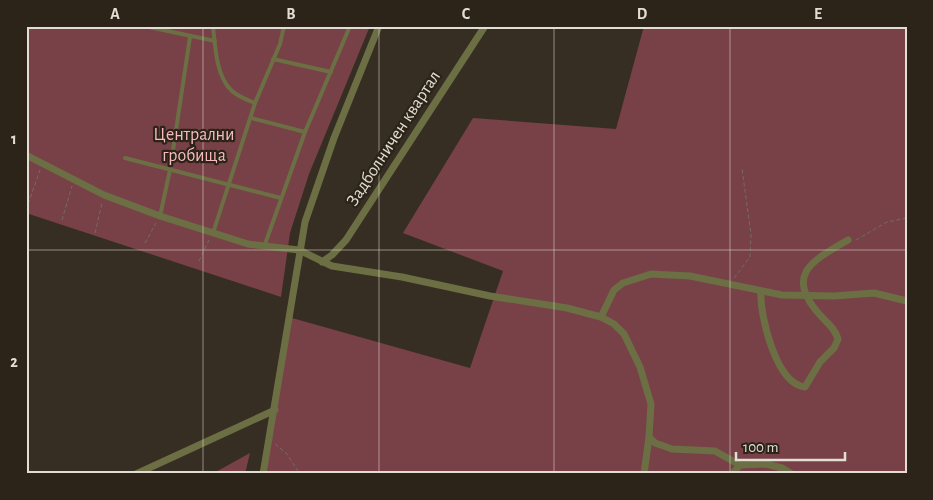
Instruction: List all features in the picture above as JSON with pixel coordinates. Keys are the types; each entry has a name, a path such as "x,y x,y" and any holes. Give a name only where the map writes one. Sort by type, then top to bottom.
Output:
{"street":[{"path":"263,474 275,410 299,250 314,192 379,26"},
{"name":"Задболничен квартал","path":"322,262 332,255 346,240 485,26"},
{"path":"26,155 74,181 160,216 264,247 299,250 332,266 402,277 490,296 568,308 601,317 614,324 624,334 640,367 651,404 644,474"},
{"path":"761,292 760,306 765,328 779,364 788,376 803,387 808,384 820,362 834,348 838,339 834,329 814,308 803,279 808,266 815,259 848,240"},
{"path":"601,317 614,290 622,282 636,277 668,274 761,292 808,296 874,293 907,301"},
{"path":"136,474 275,410"},
{"path":"649,437 655,443 672,449 715,451 740,465 766,464 792,474"},
{"path":"732,474 740,465"}],"lane":[{"path":"144,26 214,41"},
{"path":"213,26 214,41 227,86 240,96 255,103"},
{"path":"213,232 255,103 280,44 284,26"},
{"path":"264,247 305,132 350,26"},
{"path":"160,216 170,170 190,37"},
{"path":"273,59 331,72"},
{"path":"251,118 305,132"},
{"path":"125,158 281,198"}],"path":[{"path":"26,210 42,162"},
{"path":"728,285 750,256 751,234 742,169"},
{"path":"62,220 74,181"},
{"path":"95,233 104,194"},
{"path":"145,243 160,216"},
{"path":"848,240 857,240 887,222 907,218"},
{"path":"199,261 213,232"},
{"path":"270,440 287,454 300,474"}],"green space":[{"name":"Централни гробища","path":"26,26 370,26 309,174 290,233 281,297 26,213"},
{"path":"644,26 907,26 907,474 263,474 292,318 470,368 503,271 403,233 473,118 616,129"},
{"path":"250,453 245,474 212,474"}]}
